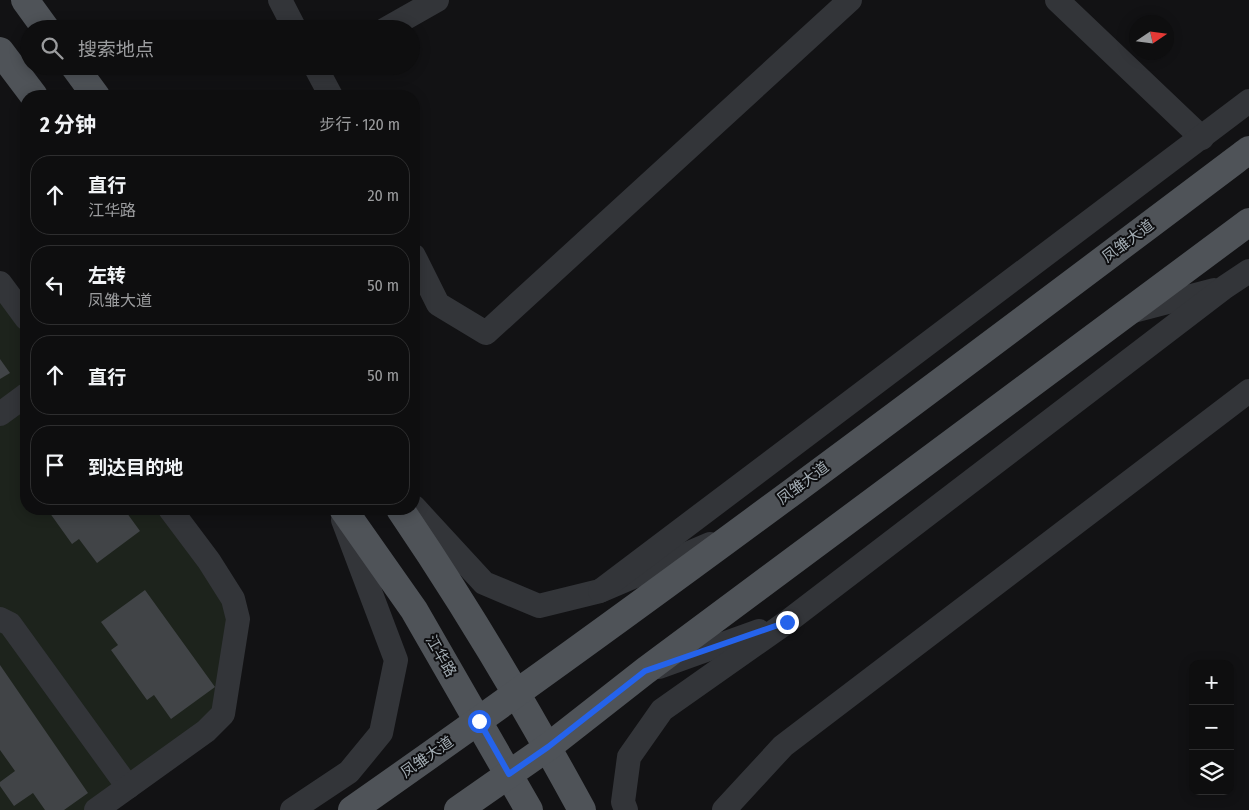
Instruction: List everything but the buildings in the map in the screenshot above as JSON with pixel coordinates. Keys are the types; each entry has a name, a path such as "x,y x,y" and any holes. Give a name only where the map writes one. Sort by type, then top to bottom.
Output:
{"main road":[{"path":"25,0 39,20"},
{"path":"0,51 29,90"},
{"path":"81,75 92,90"},
{"name":"凤雏大道","path":"352,810 517,694 1249,150"},
{"path":"458,810 548,747 645,671 1249,222"},
{"name":"江华路","path":"347,515 414,610 529,810"},
{"path":"404,515 448,579 548,747 582,810"}],"street":[{"path":"280,0 290,20"},
{"path":"402,20 437,0"},
{"path":"420,268 438,304 486,333 850,0"},
{"path":"1057,0 1202,138"},
{"path":"320,75 328,90"},
{"path":"600,591 1249,101"},
{"path":"626,810 623,802 629,757 662,710 787,622 1225,287 1249,272"},
{"path":"0,283 20,310"},
{"path":"1128,313 1225,287"},
{"path":"724,810 783,746 1249,391"},
{"path":"0,414 20,399"},
{"path":"420,513 484,582 539,606 600,591 734,534"},
{"path":"96,810 206,731 222,714 238,619 233,599 209,561 174,515"},
{"path":"292,810 349,772 381,733 396,660 341,515"},
{"path":"0,619 10,624 128,787"},
{"path":"645,671 787,622"}],"shaded area":[{"path":"0,283 20,310 20,515 174,515 233,599 223,714 96,810 0,810"}],"route":[{"path":"479,721 509,774 548,747 645,671 787,622"}]}
